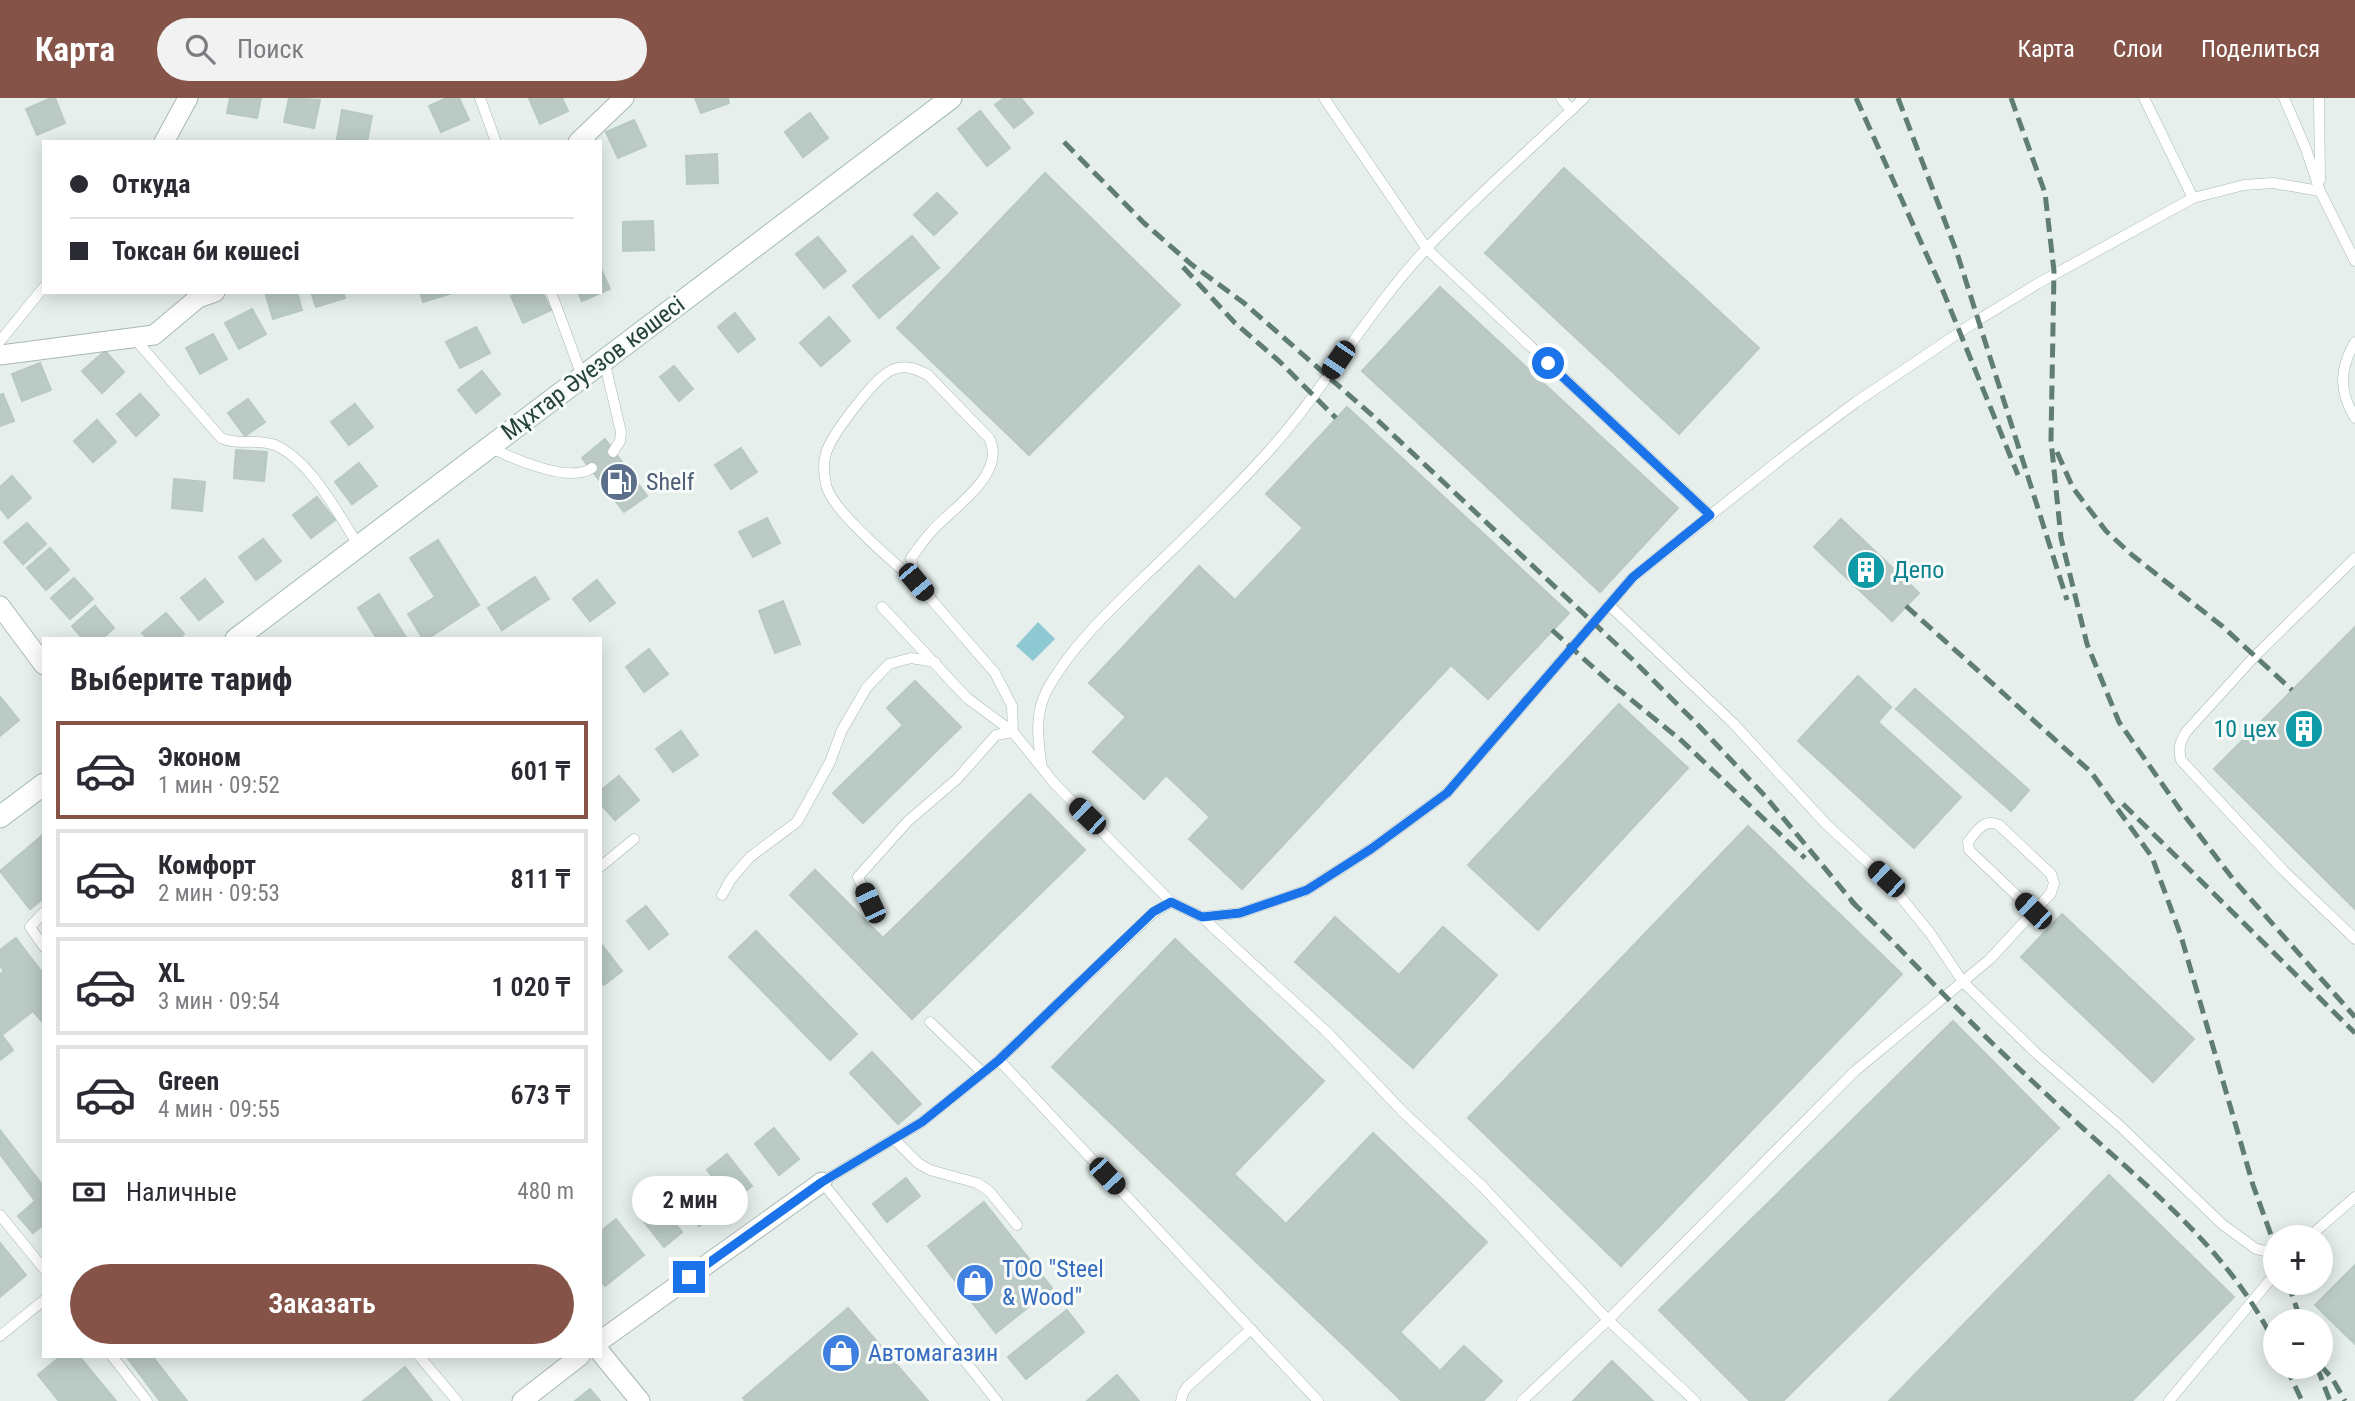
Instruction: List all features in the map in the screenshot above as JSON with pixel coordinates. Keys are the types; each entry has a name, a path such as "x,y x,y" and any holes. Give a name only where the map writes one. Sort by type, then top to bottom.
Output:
{"street":[{"path":"165,140 188,98"},
{"path":"580,140 624,98"},
{"name":"Мұхтар Әуезов көшесі","path":"239,637 951,98"},
{"path":"0,355 153,335 198,298 209,294"},
{"path":"0,606 42,662"},
{"path":"0,817 42,785"},
{"path":"602,1340 822,1182"},
{"path":"602,1354 640,1401"},
{"path":"522,1401 577,1358"}],"lane":[{"path":"480,98 495,140"},
{"path":"1324,98 1426,249 1710,515"},
{"path":"1562,98 1571,110"},
{"path":"1042,768 1036,729 1046,692 1066,661 1110,611 1266,454 1306,408 1374,312 1426,249 1584,98"},
{"path":"2144,98 2193,198"},
{"path":"2284,98 2306,149 2320,191 2355,261"},
{"path":"2319,98 2320,191"},
{"path":"1202,917 1240,913 1307,890 1371,849 1447,793 1633,577 1856,402 1948,339 2037,284 2193,198 2244,186 2273,183 2320,191"},
{"path":"0,341 42,289"},
{"path":"552,294 582,376"},
{"path":"134,338 221,438 233,443 267,443 299,461 360,546"},
{"path":"2355,342 2345,360 2342,380 2348,406 2355,418"},
{"path":"604,360 621,432 620,441 613,453"},
{"path":"916,582 911,558 932,530 964,502 986,474 994,457 994,448 989,438 928,375 916,369 902,367 890,371 843,421 825,457 826,487 833,501 916,582 995,673 1012,706 1013,732"},
{"path":"488,447 560,472 580,473 592,468"},
{"path":"2355,558 2250,661 2186,732 2179,750 2181,760 2283,870 2355,939"},
{"path":"1609,605 1733,723 1827,825 1886,879 1930,933 1963,982 2222,1224 2256,1249 2263,1250"},
{"path":"882,607 967,698 1013,732 1042,768 1171,902 1202,917 1328,1032 1403,1112 1482,1186 1608,1320 1695,1401"},
{"path":"722,895 731,879 750,858 797,822 830,762 842,730 867,687 888,664 911,658 935,663"},
{"path":"870,903 858,877 873,858 908,821 957,779 996,735 1013,732"},
{"path":"1522,1401 1608,1320 1855,1071 1990,959 2054,889 2053,879 1999,825 1984,824 1968,842 1969,850 2033,911"},
{"path":"602,865 634,839"},
{"path":"997,1401 822,1182 922,1122 999,1060 1153,912 1171,902"},
{"path":"42,914 30,927 42,944"},
{"path":"930,1022 983,1073"},
{"path":"999,1060 1318,1401"},
{"path":"895,1140 918,1163 930,1170 977,1183 989,1192 1017,1225"},
{"path":"2323,1225 2355,1198"},
{"path":"0,1215 42,1267"},
{"path":"2169,1401 2263,1288"},
{"path":"0,1336 42,1302"},
{"path":"1181,1401 1182,1393 1187,1387 1251,1329"},
{"path":"115,1358 147,1401"},
{"path":"421,1358 457,1401"}],"water":[{"path":"1038,622 1055,639 1033,661 1016,646"}],"building":[{"path":"55,98 65,123 37,135 26,109"},
{"path":"230,98 261,98 257,118 227,113"},
{"path":"289,98 320,100 314,128 284,122"},
{"path":"447,98 459,98 469,120 441,132 429,106"},
{"path":"529,98 562,98 568,111 540,124"},
{"path":"695,98 728,98 729,103 701,113"},
{"path":"1004,98 1021,98 1033,113 1014,128 995,105"},
{"path":"342,110 372,116 367,140 337,139"},
{"path":"980,111 1010,148 987,166 958,129"},
{"path":"810,113 828,138 803,157 785,132"},
{"path":"634,120 646,146 618,158 606,132"},
{"path":"717,154 718,183 687,184 686,156"},
{"path":"1564,168 1759,348 1679,434 1485,253"},
{"path":"1045,173 1180,305 1029,455 897,328"},
{"path":"937,193 957,213 934,235 914,215"},
{"path":"653,221 654,250 623,251 623,222"},
{"path":"912,236 939,268 879,318 853,286"},
{"path":"818,237 846,271 824,288 796,254"},
{"path":"602,271 610,289 602,292"},
{"path":"1440,287 1678,508 1600,592 1362,371"},
{"path":"266,294 298,294 302,310 273,319"},
{"path":"312,294 344,294 345,298 316,307"},
{"path":"421,294 449,294 423,302"},
{"path":"543,294 551,310 523,323 511,296"},
{"path":"579,294 598,294 582,301"},
{"path":"252,309 266,334 239,349 225,323"},
{"path":"735,313 755,339 738,352 718,327"},
{"path":"829,317 850,341 821,366 800,343"},
{"path":"476,327 490,353 460,368 446,342"},
{"path":"213,334 227,359 200,374 186,348"},
{"path":"105,351 124,372 102,393 82,371"},
{"path":"40,363 51,390 22,401 12,374"},
{"path":"674,366 693,389 679,401 660,377"},
{"path":"482,371 500,394 476,413 458,390"},
{"path":"3,394 14,421 0,426 0,395"},
{"path":"140,394 159,415 136,436 117,414"},
{"path":"248,399 265,422 245,436 228,413"},
{"path":"355,404 373,427 349,445 331,422"},
{"path":"1347,407 1569,613 1488,699 1451,665 1242,889 1189,839 1210,817 1166,775 1144,799 1093,752 1126,717 1089,683 1199,566 1235,600 1303,528 1266,494"},
{"path":"97,420 116,442 93,462 74,441"},
{"name":"Shelf","path":"605,439 647,496 624,512 582,458"},
{"path":"741,448 757,472 731,489 715,465"},
{"path":"236,450 267,452 264,481 234,478"},
{"path":"359,463 377,486 352,504 335,482"},
{"path":"12,476 31,498 8,518 0,508 0,487"},
{"path":"174,479 205,482 202,511 172,508"},
{"path":"317,497 335,520 311,538 293,515"},
{"path":"767,518 780,543 753,557 739,532"},
{"name":"Депо","path":"1841,519 1919,593 1892,621 1814,547"},
{"path":"27,523 46,544 23,564 4,542"},
{"path":"263,539 281,561 256,580 239,557"},
{"path":"438,540 479,605 430,637 422,637 408,614 435,597 410,558"},
{"path":"50,548 69,570 46,590 27,568"},
{"path":"535,577 549,599 502,630 488,608"},
{"path":"74,578 93,599 70,619 51,598"},
{"path":"205,579 223,602 199,620 181,598"},
{"path":"597,580 615,603 590,621 573,599"},
{"path":"379,594 400,628 387,637 376,637 358,608"},
{"path":"783,601 800,644 775,653 759,611"},
{"path":"95,606 114,628 104,637 81,637 72,626"},
{"path":"166,613 184,634 181,637 146,637 142,633"},
{"name":"10 цех","path":"2355,627 2355,909 2214,769"},
{"path":"400,628 406,637 387,637"},
{"path":"649,649 668,674 644,692 626,667"},
{"path":"1858,676 1891,707 1878,722 1961,797 1914,848 1798,741"},
{"path":"915,681 961,727 863,823 833,793 903,725 887,708"},
{"path":"1915,689 2029,790 2011,811 1896,709"},
{"path":"0,697 19,720 0,736"},
{"path":"1619,704 1688,768 1538,930 1468,865"},
{"path":"681,731 698,755 673,772 656,749"},
{"path":"619,776 639,800 615,820 602,805 602,789"},
{"path":"1030,794 1085,850 912,1019 790,895 815,870 883,938"},
{"path":"1748,826 1902,974 1621,1266 1468,1118"},
{"path":"42,836 42,900 30,909 0,871"},
{"path":"646,906 668,934 649,949 627,921"},
{"path":"2062,914 2194,1039 2153,1082 2021,957"},
{"path":"1335,917 1399,975 1443,927 1497,975 1413,1068 1295,962"},
{"path":"756,931 857,1034 830,1060 729,957"},
{"path":"16,938 42,972 42,1022 33,1011 2,1035 13,1050 0,1060 0,974 4,971 0,966 0,950"},
{"path":"1175,939 1324,1081 1234,1174 1286,1224 1373,1133 1487,1242 1400,1332 1440,1371 1464,1346 1502,1381 1483,1401 1402,1401 1052,1067"},
{"path":"602,945 622,971 604,985 602,983"},
{"path":"1953,1021 2059,1128 1783,1401 1750,1401 1659,1310"},
{"path":"872,1052 921,1104 898,1124 850,1073"},
{"path":"774,1128 799,1159 779,1175 755,1144"},
{"path":"0,1130 42,1184 42,1226 33,1233 18,1216 35,1201 0,1154"},
{"path":"727,1154 752,1186 732,1201 707,1170"},
{"path":"2109,1175 2234,1297 2132,1401 1889,1401"},
{"path":"906,1178 920,1196 887,1222 873,1204"},
{"path":"694,1179 719,1210 699,1226 674,1195"},
{"path":"656,1199 682,1232 664,1247 637,1213"},
{"path":"984,1202 1052,1288 996,1333 928,1246"},
{"path":"616,1219 644,1255 605,1286 602,1282 602,1230"},
{"path":"0,1243 26,1275 0,1297"},
{"path":"2355,1265 2355,1344 2333,1323 2333,1309 2319,1309 2315,1305 2325,1295 2333,1295 2333,1287"},
{"name":"Автомагазин","path":"848,1308 928,1401 745,1401 743,1398"},
{"path":"1067,1310 1084,1332 1026,1379 1008,1357"},
{"path":"59,1358 81,1358 116,1401 59,1401 38,1375"},
{"path":"128,1358 154,1358 187,1401 160,1401"},
{"path":"1612,1361 1653,1401 1573,1401"},
{"path":"405,1367 432,1401 363,1401"},
{"path":"1117,1375 1139,1401 1087,1401"},
{"path":"590,1389 600,1401 575,1401"}],"railway":[{"path":"1856,98 1943,291 2018,475"},
{"path":"1898,98 1957,253 2067,600"},
{"path":"2011,98 2045,193 2054,271 2051,440 2061,538 2087,644 2119,722 2181,811 2233,879 2355,1017"},
{"path":"1064,142 1144,223 1191,264 1244,303 1373,416 1632,659 1765,796 1857,907"},
{"path":"1183,267 1235,323 1279,361 1336,418"},
{"path":"2057,452 2073,488 2106,531 2222,626 2292,690"},
{"path":"1906,606 2091,772 2152,857 2181,936 2253,1185 2267,1225"},
{"path":"1552,630 1607,680 1682,741 1805,858"},
{"path":"2123,804 2355,1033"},
{"path":"1851,901 1999,1049 2178,1215 2231,1274 2263,1322"},
{"path":"2292,1295 2297,1309"},
{"path":"2292,1379 2302,1401"},
{"path":"2322,1379 2330,1401"},
{"path":"2333,1379 2345,1401"}],"place":[{"name":"Shelf","path":"619,482"},
{"name":"Депо","path":"1866,570"},
{"name":"10 цех","path":"2304,729"},
{"name":"TOO \"Steel & Wood\"","path":"975,1283"},
{"name":"Автомагазин","path":"841,1353"}],"route":[{"path":"689,1277 822,1182 922,1122 999,1060 1153,912 1171,902 1202,917 1240,913 1307,890 1371,849 1447,793 1633,577 1710,515 1548,363"}]}
